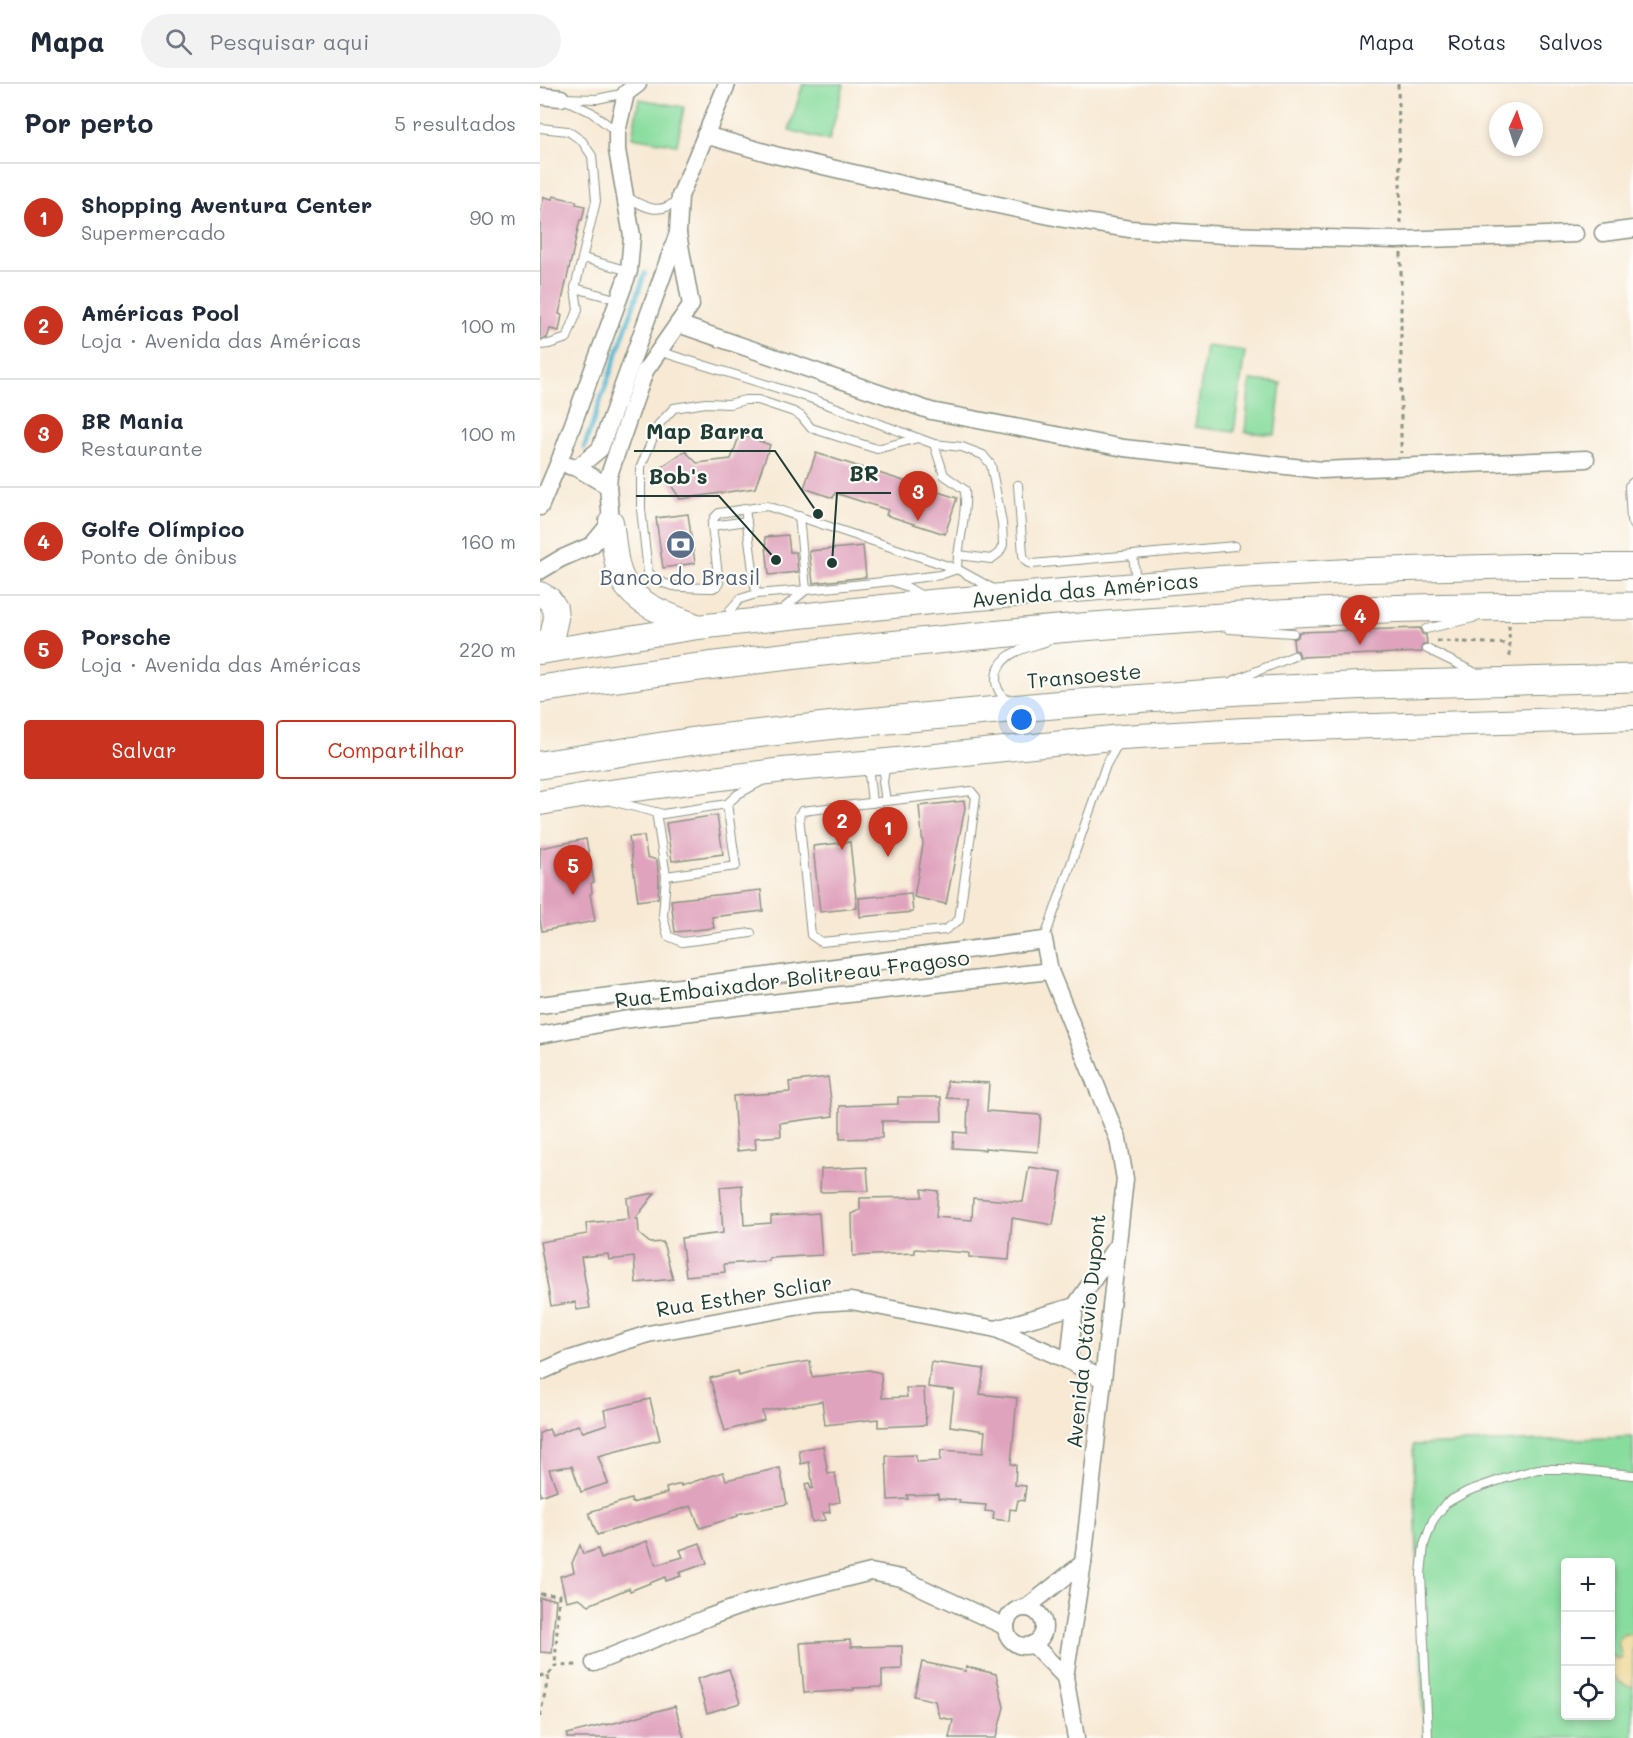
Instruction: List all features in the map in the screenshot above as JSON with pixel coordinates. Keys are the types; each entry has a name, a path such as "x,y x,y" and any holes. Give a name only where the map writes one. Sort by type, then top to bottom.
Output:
{"highway":[{"name":"Avenida das Américas","path":"540,689 768,658 1072,628 1363,610 1509,606 1633,606"},
{"path":"544,766 701,740 1041,706 1240,691 1633,678"}],"main road":[{"path":"611,522 619,572 626,586 634,595 661,612 698,627"},
{"name":"Avenida das Américas","path":"540,650 698,627 930,602 1221,578 1368,570 1633,566"},
{"path":"540,594 549,599 555,608 556,618 552,636 540,650"},
{"path":"540,803 783,770 1122,737 1257,730 1633,718"}],"street":[{"path":"540,571 592,545 611,522 609,475 645,371 691,305 678,233 680,196 727,84"},
{"path":"540,507 559,462 629,269 632,236 617,150 617,132 632,89"},
{"path":"540,96 561,99"},
{"path":"705,135 776,155 914,187 1059,218 1130,229 1224,235 1401,240 1575,234"},
{"path":"1603,233 1633,229"},
{"path":"577,468 600,449 678,233"},
{"path":"678,324 931,411 1124,448 1321,470 1586,459"},
{"path":"559,462 577,468 608,486"},
{"name":"Avenida Otávio Dupont","path":"1044,940 1050,971 1118,1139 1125,1179 1083,1563 1065,1677 1075,1738"},
{"name":"Rua Embaixador Bolitreau Fragoso","path":"540,1005 1044,940"},
{"name":"Rua Embaixador Bolitreau Fragoso","path":"540,1035 622,1020 1050,971"},
{"path":"615,995 622,1020"},
{"path":"1069,1361 1075,1306 1118,1245"},
{"name":"Rua Esther Scliar","path":"540,1372 567,1360 648,1334 817,1303 851,1301 996,1329 1069,1361 1102,1379"},
{"name":"Rua Esther Scliar","path":"996,1329 1075,1306"},
{"path":"1026,1608 1037,1612 1044,1623 1042,1635 1033,1644 1027,1645 1015,1642 1007,1633 1006,1627 1010,1616 1026,1608 1083,1563"},
{"path":"594,1663 751,1602 871,1572 901,1578 1006,1627"},
{"path":"1033,1644 1065,1677"}],"lane":[{"path":"561,99 597,99 632,89"},
{"path":"561,99 591,112 617,132"},
{"path":"540,128 568,131 582,141 592,156 596,201 575,288 578,310 567,338 540,345"},
{"path":"625,196 642,206 659,210 670,207 680,196"},
{"path":"583,258 629,269"},
{"path":"575,288 619,300"},
{"path":"658,351 810,398 934,444 962,447 983,455 991,465 1002,523 1003,544 999,553 991,559 958,555"},
{"path":"918,438 877,449 811,428 801,416 794,412 758,400 729,404 706,403 674,408 659,424 641,466 642,519 648,572 655,580 671,586 713,588 717,586 719,582 712,526 714,518 720,513 767,506 957,569 1005,595"},
{"path":"934,444 944,475 965,490 966,508 957,569"},
{"path":"1633,482 1629,486 1633,525"},
{"path":"1018,485 1023,555 1028,563 1235,546"},
{"path":"745,508 756,594"},
{"path":"799,516 806,590"},
{"path":"712,526 747,521"},
{"path":"1133,555 1136,585"},
{"path":"730,610 740,599 756,594 892,581 940,575 957,569"},
{"path":"892,581 905,586 930,602"},
{"path":"771,619 806,590"},
{"path":"1498,616 1538,616"},
{"path":"1426,629 1476,617"},
{"path":"1433,619 1487,617"},
{"path":"1293,633 1223,629 1301,625"},
{"name":"Transoeste","path":"1012,645 1057,641"},
{"path":"1004,699 996,686 999,665 1007,656 1017,651 1045,642"},
{"path":"1427,645 1476,671 1448,672"},
{"path":"1235,680 1294,656"},
{"path":"540,698 712,675"},
{"path":"1223,681 1259,679"},
{"name":"Transoeste","path":"992,701 1015,698"},
{"path":"611,744 969,703"},
{"path":"1044,940 1106,765 1122,737"},
{"path":"877,762 886,801"},
{"path":"872,803 877,762"},
{"path":"587,795 663,814 727,804 738,794 783,770"},
{"path":"971,791 976,797 959,920 945,930 820,942 811,935 799,815 802,811 886,801 971,791"},
{"path":"666,876 736,866 727,804"},
{"path":"656,812 666,876 663,916 669,936 682,942 751,933"},
{"path":"1428,1738 1421,1574 1424,1545 1432,1520 1446,1503 1468,1491 1538,1469 1568,1469 1633,1475"}],"path":[{"path":"1398,84 1401,467"},
{"path":"1509,624 1510,666"},
{"path":"1427,645 1510,644"},
{"path":"540,1594 559,1596 555,1666 549,1674 540,1716"},
{"path":"555,1666 594,1663"},
{"path":"540,1676 549,1674"}],"green space":[{"path":"803,84 844,84 829,141 789,130"},
{"path":"639,99 684,107 677,145 632,137"},
{"path":"1206,346 1245,351 1234,432 1195,427"},
{"path":"1250,380 1281,383 1275,435 1245,432"},
{"path":"1633,1437 1633,1738 1424,1738 1413,1445"}],"sand":[{"path":"1633,1635 1633,1687 1627,1686 1615,1677 1615,1656 1618,1660 1622,1658 1618,1642 1621,1636"}],"building":[{"path":"553,196 576,201 576,204 585,206 559,314 562,315 559,331 550,329 547,338 540,339 540,214 544,197 552,199"},
{"path":"740,434 770,445 755,488 680,499 660,468 685,451 697,463 731,459"},
{"path":"816,453 957,498 945,534 886,515 888,510 835,493 833,498 804,488"},
{"path":"688,514 695,563 663,568 656,518"},
{"path":"788,535 790,552 796,552 798,572 769,575 765,537"},
{"path":"863,546 866,577 813,583 809,551"},
{"path":"1420,628 1422,634 1426,635 1427,643 1422,646 1422,652 1300,657 1298,651 1294,650 1293,639 1298,637 1299,632"},
{"path":"964,801 965,808 946,904 914,897 923,845 919,806"},
{"path":"717,815 723,854 672,861 666,823"},
{"path":"644,836 647,857 657,860 658,898 638,901 629,837"},
{"path":"586,839 594,882 591,883 592,893 590,894 595,921 542,931 540,848"},
{"path":"850,842 857,908 820,912 813,846"},
{"path":"761,890 763,911 712,917 714,928 675,932 671,900"},
{"path":"911,893 913,912 860,917 859,898"},
{"path":"828,1077 833,1116 780,1123 781,1136 755,1138 756,1149 737,1151 733,1096 790,1092 789,1082"},
{"path":"947,1081 989,1083 987,1111 1041,1115 1038,1152 953,1148 954,1132 967,1133 968,1099 947,1098"},
{"path":"898,1097 941,1097 942,1121 882,1121 882,1138 840,1139 840,1106 898,1104"},
{"path":"867,1167 869,1191 820,1192 821,1169"},
{"path":"1029,1167 1062,1172 1053,1225 1012,1218 1009,1260 969,1257 969,1253 915,1249 915,1253 853,1256 852,1214 860,1210 860,1198 922,1197 922,1189 938,1191 936,1217 972,1220 973,1198 1023,1202"},
{"path":"742,1185 744,1225 771,1223 771,1216 819,1213 822,1255 769,1258 769,1261 724,1264 725,1272 686,1276 681,1238 723,1233 720,1187"},
{"path":"655,1193 635,1219 638,1219 639,1234 650,1243 663,1242 673,1279 636,1283 634,1257 609,1260 608,1254 581,1257 590,1308 577,1310 575,1302 551,1306 540,1242 587,1234 586,1223 629,1219 627,1198"},
{"path":"810,1361 812,1377 869,1370 881,1373 882,1398 907,1397 906,1388 924,1388 926,1425 878,1427 878,1419 825,1425 822,1401 762,1411 764,1420 725,1431 710,1378 738,1371 739,1376 766,1368"},
{"path":"931,1362 984,1369 980,1394 1017,1398 1011,1464 1016,1465 1015,1485 1026,1486 1024,1501 1018,1500 1016,1510 1010,1509 1009,1521 993,1519 994,1512 985,1511 986,1505 959,1503 960,1500 938,1498 938,1494 907,1495 908,1499 888,1500 886,1456 916,1455 916,1462 940,1461 941,1450 983,1453 985,1431 950,1426 954,1390 928,1387"},
{"path":"650,1399 660,1440 598,1456 608,1483 581,1492 572,1466 549,1469 557,1490 540,1496 540,1433 549,1429 552,1436 578,1425 583,1432 607,1424 604,1410"},
{"path":"823,1446 828,1474 835,1473 840,1502 829,1504 830,1512 823,1513 826,1520 812,1522 805,1484 809,1483 811,1489 813,1488 809,1462 801,1464 799,1450"},
{"path":"780,1468 787,1504 737,1514 738,1516 700,1528 691,1506 597,1535 589,1513 631,1499 632,1503 667,1493 666,1488 681,1484 681,1486 723,1472 726,1480"},
{"path":"647,1541 656,1565 683,1557 680,1550 700,1543 707,1563 679,1573 681,1576 666,1581 665,1577 630,1591 629,1588 589,1605 579,1598 566,1601 560,1576 574,1572 572,1563 580,1545 583,1554 598,1549 601,1559"},
{"path":"540,1598 556,1599 552,1653 540,1652"},
{"path":"850,1640 851,1647 902,1646 902,1669 882,1670 882,1687 804,1693 800,1643"},
{"path":"922,1662 965,1671 966,1667 996,1674 1004,1707 996,1738 949,1738 953,1720 939,1717 935,1701 914,1696"},
{"path":"729,1669 740,1703 707,1713 697,1679"},
{"path":"675,1706 684,1738 567,1738 567,1734"}],"waterway":[{"path":"584,448 645,273"}],"place":[{"name":"Map Barra","path":"818,514"},
{"name":"BR Mania","path":"918,521"},
{"name":"Banco do Brasil","path":"680,545"},
{"name":"Bob's","path":"776,560"},
{"name":"BR","path":"832,563"},
{"name":"Golfe Olímpico","path":"1360,645"},
{"name":"Américas Pool","path":"842,850"},
{"name":"Shopping Aventura Center","path":"888,857"},
{"name":"Porsche","path":"573,895"}]}
